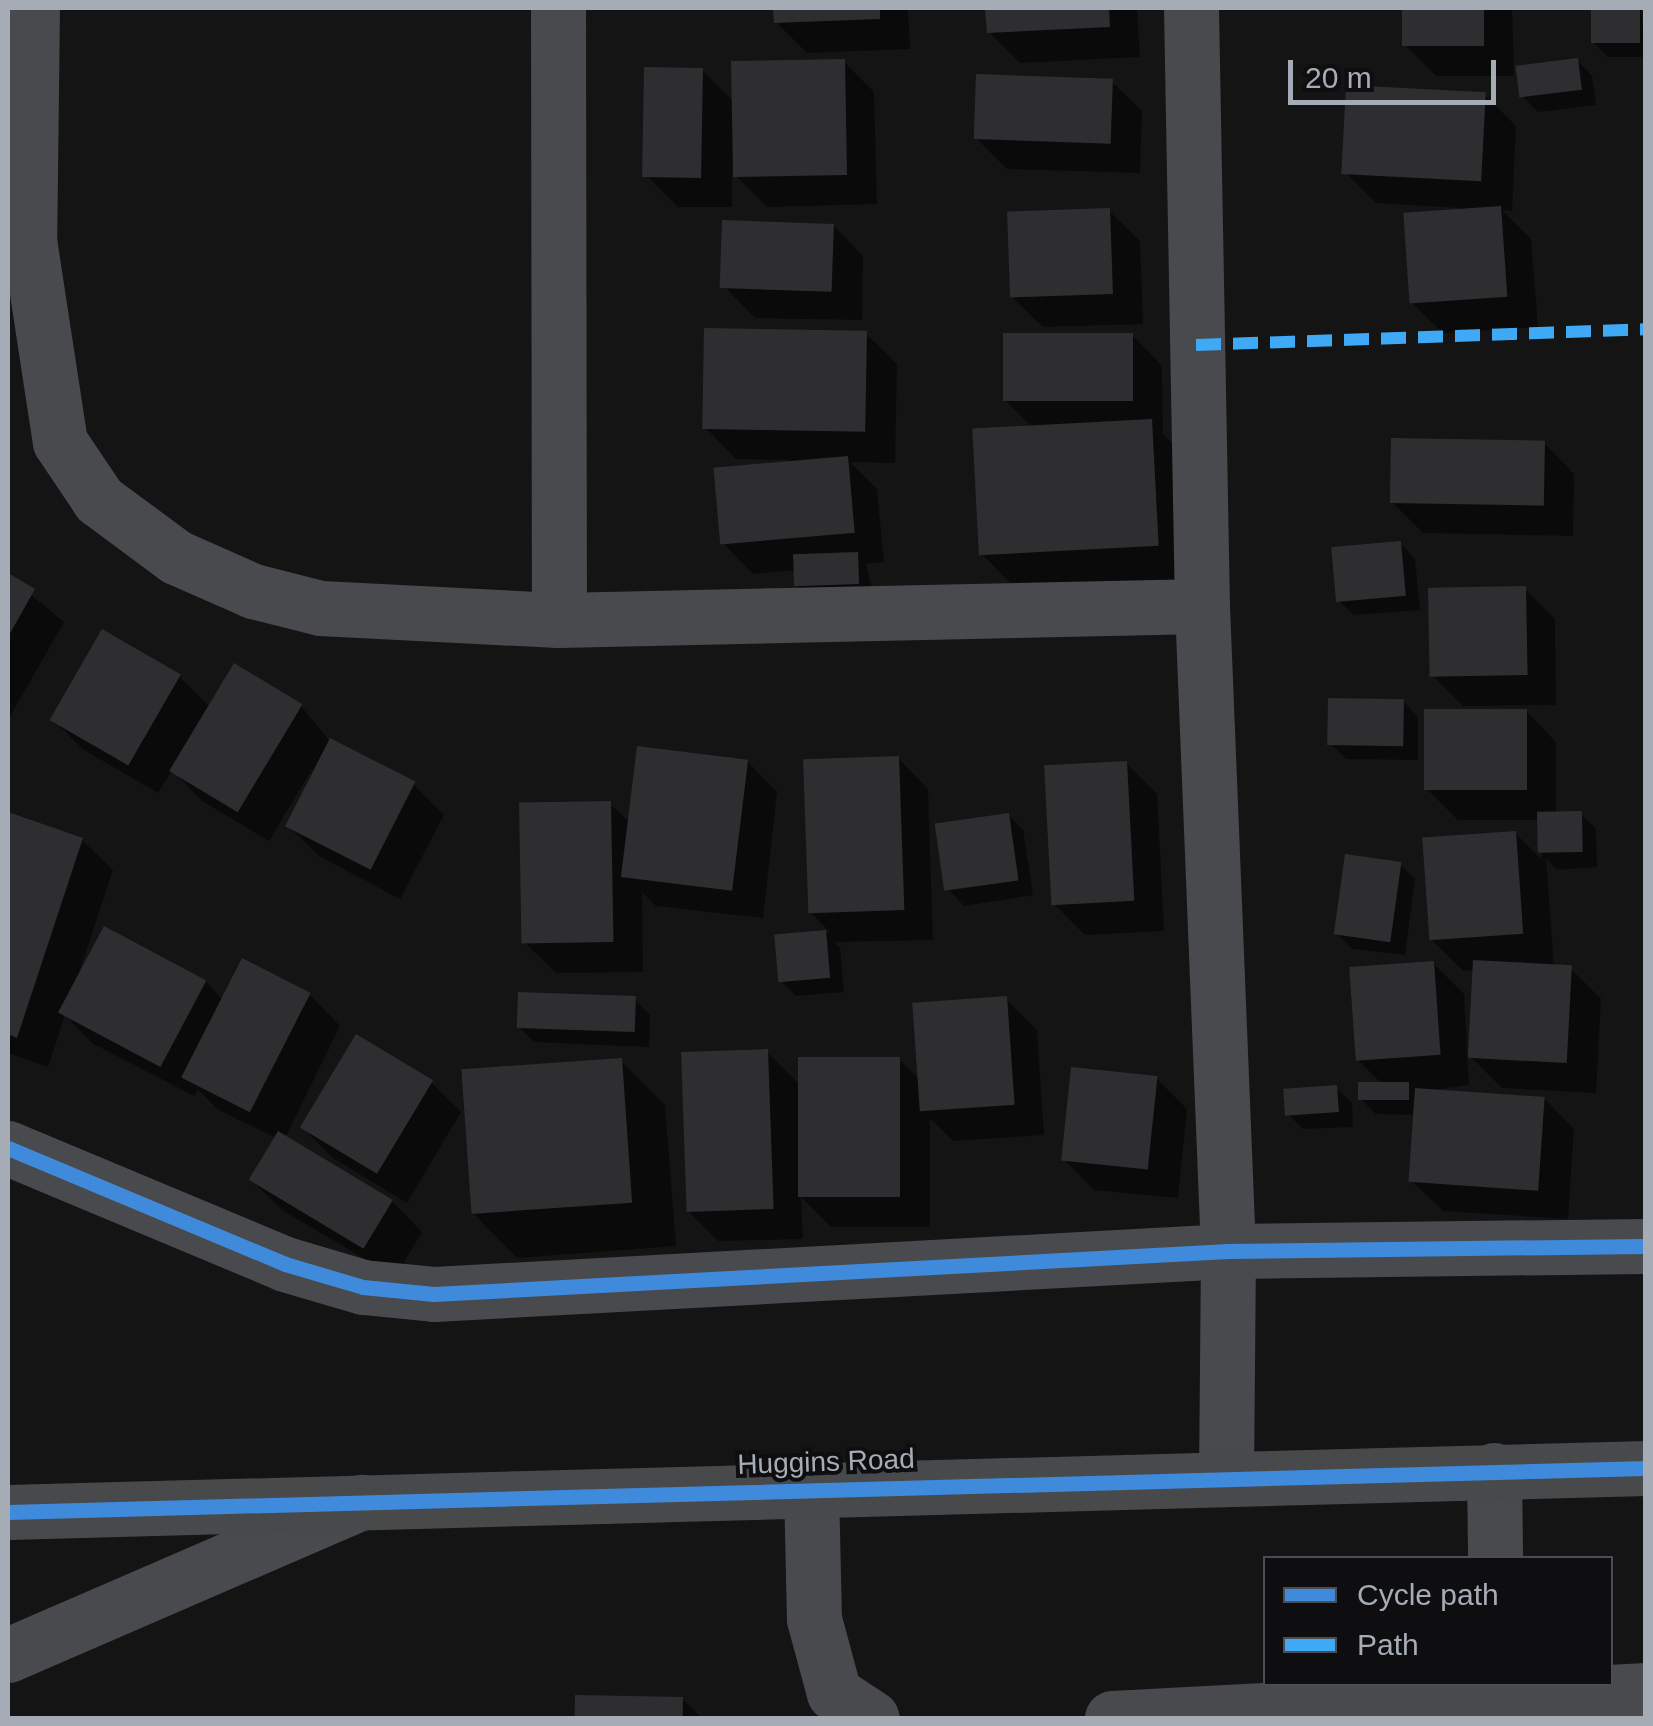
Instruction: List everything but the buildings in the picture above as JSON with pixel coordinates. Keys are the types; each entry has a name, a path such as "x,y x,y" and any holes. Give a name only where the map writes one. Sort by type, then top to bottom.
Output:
{"street":[{"path":"32,8 18,240 60,442 99,500 176,557 253,591 320,608 559,620 1202,606"},
{"path":"558,8 559,620"},
{"path":"1191,8 1202,606 1228,1251 1226,1474"},
{"path":"8,1148 285,1264 362,1286 434,1294 1228,1251 1646,1246"},
{"name":"Huggins Road","path":"8,1512 1226,1474 1646,1468"},
{"path":"1494,1470 1495,1556"},
{"path":"811,1488 814,1619 834,1693 872,1718"},
{"path":"8,1655 365,1501"},
{"path":"1112,1718 1646,1690"}],"marked path":[{"path":"1196,345 1646,329"}],"cycle path":[{"path":"8,1148 285,1264 363,1287 434,1294 1228,1251 1646,1246"},
{"path":"8,1512 1646,1468"}]}
